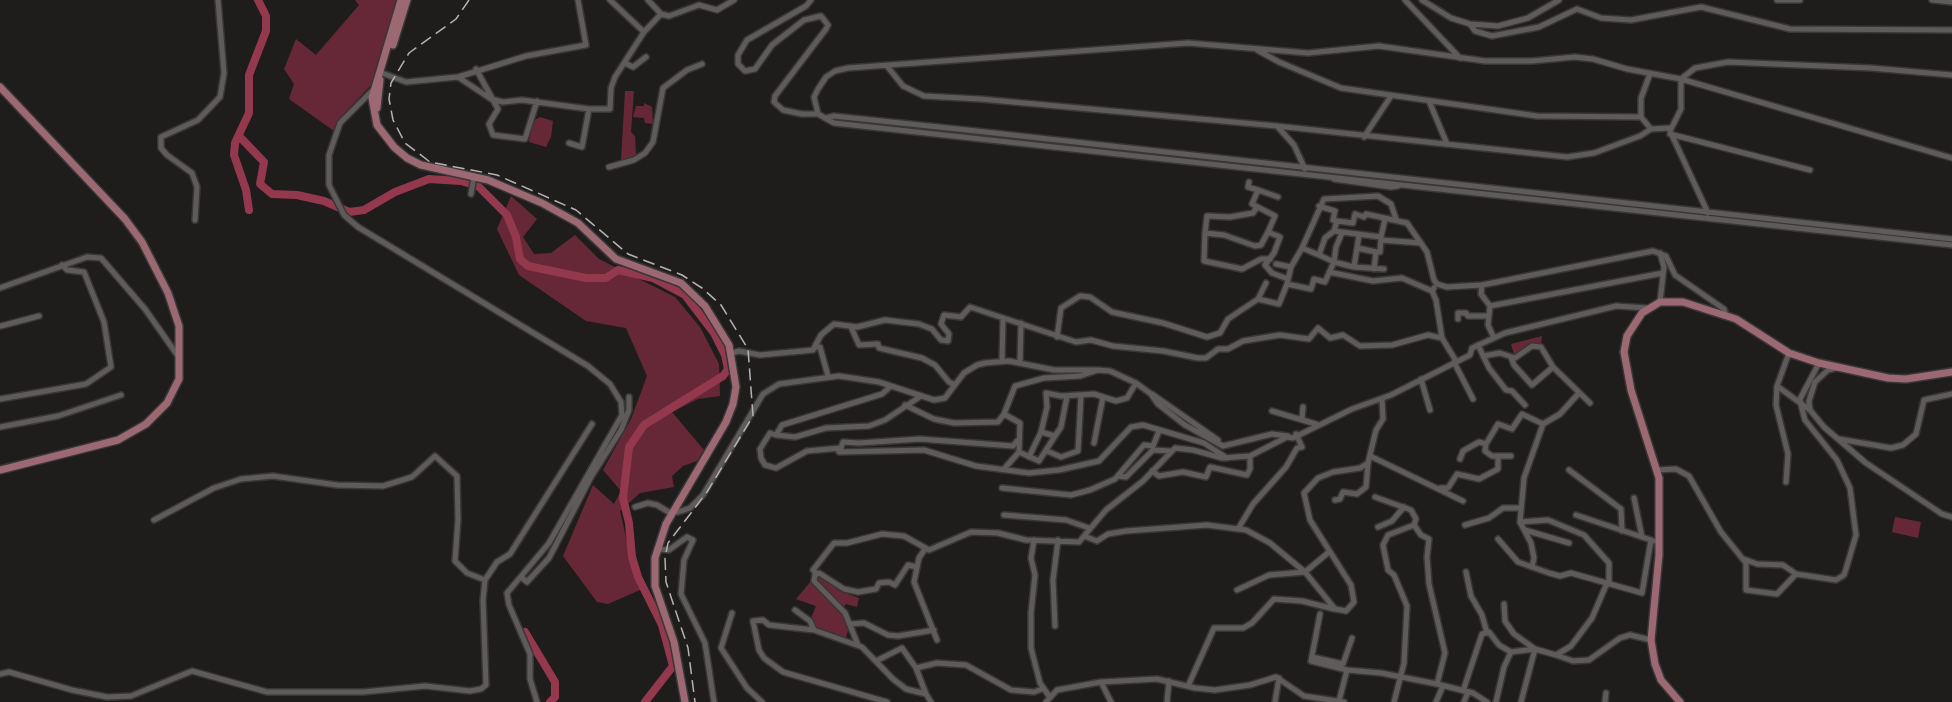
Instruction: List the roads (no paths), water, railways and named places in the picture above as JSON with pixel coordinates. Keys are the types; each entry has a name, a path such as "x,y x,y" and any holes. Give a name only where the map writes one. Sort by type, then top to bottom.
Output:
{"main road":[{"path":"401,0 372,91 375,119 390,141 407,158 421,165 513,190 571,218 616,259 681,283 705,306 726,338 732,353 736,387 734,404 726,422 673,512 657,549 655,586 674,642 685,702"},
{"path":"390,141 377,108 382,73 407,0"},
{"path":"0,87 125,219 142,242 168,293 179,326 179,379 167,403 146,424 118,440 0,470"},
{"path":"1680,702 1661,680 1654,664 1651,640 1657,470 1631,390 1624,352 1627,336 1647,308 1660,302 1683,302 1726,315 1789,353 1838,368 1906,379 1952,372"}],"street":[{"path":"195,220 197,187 192,173 167,155 162,148 161,137 198,120 220,97 223,87 224,61 218,0"},
{"path":"382,73 406,82 458,77 476,69 526,56 586,45 578,0"},
{"path":"610,0 644,32"},
{"path":"648,0 661,14 669,16 699,5 717,10 734,0"},
{"path":"811,0 806,6 747,40 738,55 738,64 745,71 755,69 772,45 810,16 821,16 828,25 826,29 775,96 774,102 783,110 802,114 818,114 834,123 1305,170 1952,245"},
{"path":"1405,0 1460,58"},
{"path":"1422,0 1451,18 1470,24 1498,26 1528,18 1559,0"},
{"path":"1777,0 1800,0"},
{"path":"1932,0 1952,2"},
{"path":"1470,24 1475,31 1492,36 1539,27 1577,9 1601,18 1631,20 1701,7 1790,29 1952,30"},
{"path":"458,77 494,100 537,101 589,109 610,109 611,88 644,32 661,14"},
{"path":"818,114 814,97 826,77 848,68 1188,43 1321,52 1379,46 1460,58 1521,62 1575,57 1681,79 1952,158"},
{"path":"1256,49 1329,85 1391,96 1537,117 1641,117"},
{"path":"625,63 633,67 646,57"},
{"path":"1681,79 1695,68 1728,62 1871,68 1952,75"},
{"path":"609,167 634,160 645,153 653,141 663,88 687,70 702,64"},
{"path":"887,66 903,86 924,96 1277,126 1364,137 1582,157 1640,136 1651,129 1670,131 1810,170"},
{"path":"476,69 498,109 489,124 493,135 525,139 537,101"},
{"path":"1650,74 1641,98 1641,117 1651,129"},
{"path":"1670,131 1681,109 1681,79"},
{"path":"372,91 340,123 329,154 329,185 344,215 363,230 588,366 610,384 621,402 622,415 524,580"},
{"path":"1364,137 1391,96"},
{"path":"1429,101 1447,144"},
{"path":"569,143 582,147 589,109"},
{"path":"1277,126 1294,145 1305,170 1339,181 1390,188 1406,184"},
{"path":"1670,131 1708,215"},
{"path":"1325,176 1952,239"},
{"path":"471,194 474,178"},
{"path":"1249,182 1248,187 1278,197"},
{"path":"1364,184 1364,195"},
{"path":"1205,233 1224,236 1255,246 1261,245 1275,216 1252,204 1258,190"},
{"path":"1258,299 1279,304 1291,267 1324,199 1378,196 1391,204 1396,219"},
{"path":"1319,206 1335,211 1334,220 1337,221 1353,223 1355,214 1396,219 1411,227 1427,252 1430,271 1437,284"},
{"path":"1257,207 1252,213 1205,218 1204,261 1242,269 1261,259 1270,259"},
{"path":"1357,248 1380,252 1385,219"},
{"path":"1319,255 1325,238 1334,231 1337,221"},
{"path":"1334,231 1422,243"},
{"path":"1268,232 1280,237 1265,265 1272,273 1287,281 1311,289 1314,279 1325,282 1334,262 1336,247 1342,233"},
{"path":"1354,267 1359,235"},
{"path":"1302,248 1334,262 1354,267 1384,269"},
{"path":"1374,269 1376,252"},
{"path":"1437,284 1456,287 1482,285 1612,261 1640,253 1660,253 1666,256 1675,275 1682,282 1724,309 1726,315"},
{"path":"1660,253 1663,273 1660,302"},
{"path":"0,288 87,256 104,260 145,309 178,356"},
{"path":"1276,264 1291,267"},
{"path":"0,399 86,384 111,367 104,322 84,272 67,270 62,265"},
{"path":"1363,280 1365,268"},
{"path":"1329,272 1363,280 1399,278 1432,291 1436,300 1442,338 1473,399"},
{"path":"1490,306 1663,273"},
{"path":"1057,337 1061,308 1080,296 1090,297 1112,312 1182,328 1207,337 1220,333 1228,319 1258,299 1266,283"},
{"path":"1432,291 1437,284"},
{"path":"1482,285 1481,294 1490,306 1488,325 1494,338"},
{"path":"1002,488 1071,495 1107,483 1118,476 1144,445 1171,451 1183,447 1227,458 1250,456 1316,424 1383,399 1470,355 1472,348 1494,338 1540,323 1616,306 1647,308"},
{"path":"732,353 739,351 760,355 813,351 821,335 834,324 851,327 885,321 910,322 932,329 946,342 949,337 941,324 945,313 962,316 970,307 1076,342 1091,340 1113,346 1163,351 1198,358 1206,358 1218,349 1228,348 1243,341 1280,335 1309,339 1318,328 1330,338 1343,335 1360,346 1392,345 1428,335 1442,338"},
{"path":"1458,319 1458,313 1466,313 1468,316 1488,316"},
{"path":"1,326 39,316"},
{"path":"1002,361 1003,319"},
{"path":"1020,362 1022,323"},
{"path":"851,327 859,345 878,344 879,348 922,358 935,365 949,382 955,385"},
{"path":"1478,345 1483,357 1506,390 1512,391 1525,405"},
{"path":"815,346 820,347 828,376"},
{"path":"1483,357 1500,353 1511,357 1520,356 1533,346 1541,347 1553,367 1590,403"},
{"path":"1786,482 1788,454 1777,413 1778,387 1789,353"},
{"path":"1511,357 1514,365 1532,385 1553,367"},
{"path":"635,507 648,503 673,512 690,508 704,495 763,394 770,388 828,376 891,386 941,400 964,373 977,365 1002,361 1020,362 1054,370 1110,371 1136,383 1151,393 1158,404 1185,425 1223,446 1272,434 1296,434"},
{"path":"1744,559 1756,564 1784,564 1796,574 1840,579 1853,551 1856,518 1846,475 1805,420 1800,405 1800,399 1819,363"},
{"path":"1810,410 1809,401 1815,382 1828,370 1838,368"},
{"path":"905,405 934,419 954,423 998,422 1004,414 1015,386 1052,377 1090,374 1098,370"},
{"path":"1420,379 1430,410"},
{"path":"1029,457 1041,432 1047,407 1046,393 1067,396 1094,394 1112,401 1125,399 1136,383"},
{"path":"776,435 782,425 882,394 891,386"},
{"path":"1778,387 1810,410 1838,439 1866,463 1942,514 1952,517"},
{"path":"1532,567 1533,549 1520,522 1524,478 1543,424 1560,414 1579,393"},
{"path":"1838,439 1891,448 1903,445 1917,434 1924,400 1952,394"},
{"path":"0,427 58,416 121,395"},
{"path":"1047,451 1061,457 1078,451 1081,395"},
{"path":"841,448 807,451 771,468 761,458 760,449 770,434 795,437 826,428 869,426 885,420 921,396"},
{"path":"1019,452 1039,461 1061,426 1067,396"},
{"path":"537,702 530,679 530,654 509,605 507,594 549,558 591,477 621,430 629,410 629,397"},
{"path":"1094,443 1103,397"},
{"path":"1335,500 1340,500 1343,492 1357,494 1366,487 1369,459 1376,430 1383,419 1383,399"},
{"path":"1302,419 1303,407"},
{"path":"1272,411 1316,424"},
{"path":"1004,414 1020,423 1017,441 1019,452"},
{"path":"1511,456 1492,456 1485,451 1486,444 1498,424 1512,429 1522,414 1543,424"},
{"path":"0,674 9,672 72,690 107,697 131,696 192,671 267,692 363,692 425,686 470,691 486,685 485,580 497,562 510,554 592,424"},
{"path":"1017,441 1012,446 920,439 843,442 839,452 924,450 952,460 1029,473 1093,463 1105,457 1131,427 1143,425 1204,443 1227,458"},
{"path":"1118,476 1126,477 1153,448 1159,431"},
{"path":"1041,432 1056,436"},
{"path":"1238,529 1253,504 1290,461 1297,448 1302,447 1296,434"},
{"path":"1460,459 1463,451 1479,442 1486,444"},
{"path":"917,567 908,565 895,585 888,582 879,583 876,589 858,592 844,589 813,570 834,543 847,543 890,534 910,538 925,549 932,550 963,534 977,531 1035,540 1079,542 1089,528 1171,451"},
{"path":"1004,469 1019,452"},
{"path":"154,520 222,484 241,479 273,476 337,485 383,486 404,482 429,464 435,456 454,472 458,482 455,561 467,573 485,580"},
{"path":"1152,471 1159,476 1183,472 1206,477 1210,467 1247,475 1251,469 1250,456"},
{"path":"1438,488 1448,488 1456,474 1479,479 1498,469 1498,457"},
{"path":"1369,459 1463,501"},
{"path":"1188,686 1214,628 1243,628 1252,623 1274,599 1302,601 1346,611 1350,609 1354,598 1351,585 1310,520 1304,493 1318,478 1332,472 1360,468 1369,459"},
{"path":"1657,470 1676,469 1689,476 1721,532 1744,559 1747,567 1746,590 1777,594 1796,574"},
{"path":"1569,470 1620,509 1622,531"},
{"path":"1375,497 1413,512 1416,519 1414,525"},
{"path":"1634,498 1642,537"},
{"path":"1377,527 1392,521 1404,507"},
{"path":"1465,525 1489,518 1503,508 1521,508"},
{"path":"1004,515 1066,520 1089,528"},
{"path":"1498,538 1518,562 1560,576 1571,573 1638,593 1644,591 1655,541 1576,515"},
{"path":"1520,522 1548,520 1584,535 1609,562 1608,584 1586,628 1571,646 1556,656"},
{"path":"1084,536 1097,541 1108,534 1167,526 1200,525 1246,530 1275,546 1305,572 1335,609"},
{"path":"1394,702 1401,677 1407,606 1394,575 1388,570 1383,545 1388,535 1414,525"},
{"path":"1414,525 1421,534 1429,539 1427,557 1429,584 1445,653 1436,702"},
{"path":"1525,530 1569,543"},
{"path":"657,549 669,550 687,537 693,540 684,560 681,594 705,643 714,702"},
{"path":"1035,540 1031,558 1035,575 1031,641 1035,670 1048,699 1057,690 1101,682 1169,681 1215,690 1279,678 1304,696 1342,701 1347,670"},
{"path":"1055,626 1053,580 1058,540"},
{"path":"925,549 917,567 915,587 937,640"},
{"path":"1237,590 1269,575 1305,572 1329,552"},
{"path":"1466,572 1471,596 1482,615 1487,633 1510,652 1535,649"},
{"path":"817,574 814,581 843,608 858,645"},
{"path":"1504,604 1506,621 1514,634 1535,649 1573,661 1589,660 1620,638 1630,635 1651,640"},
{"path":"795,610 810,621 814,630"},
{"path":"732,613 721,648 747,688 762,702"},
{"path":"1320,614 1311,661 1347,670 1440,685 1465,691 1486,702"},
{"path":"886,702 783,672 761,654 754,637 753,621 764,620 770,625 814,630 858,645 876,661 884,672 906,689 926,694"},
{"path":"850,624 864,623 888,635 898,636 934,630"},
{"path":"1464,702 1465,691 1482,634 1487,633"},
{"path":"1312,657 1343,664 1352,638"},
{"path":"876,661 902,648 916,668 931,702"},
{"path":"1521,702 1535,649"},
{"path":"1496,702 1510,652"},
{"path":"916,668 937,663 966,665 997,685 1011,690 1034,692 1042,689"},
{"path":"1275,702 1279,678"},
{"path":"1167,702 1169,681"},
{"path":"1101,682 1111,702"},
{"path":"1605,702 1606,693"}],"waterway":[{"path":"249,210 246,190 234,155 235,143 249,113 249,75 266,31 266,16 258,0"},
{"path":"239,136 264,162 260,184 272,194 297,195 324,201 349,212 364,210 395,192 429,179 461,181 478,186 507,215 516,237 520,259 528,266 586,278 606,278 618,270 653,278 685,295 714,333 725,355 728,369 723,376 644,425 629,447 623,498 629,523 632,557 638,577 662,625 673,666 645,702"},
{"path":"525,632 555,682 555,697 550,702"}],"railway":[{"path":"469,0 456,19 409,53 391,83 389,99 393,120 405,143 430,162 497,175 576,210 628,254 682,275 702,288 721,305 748,349 753,416 707,492 668,543 665,558 666,582 688,648 695,702"}]}
